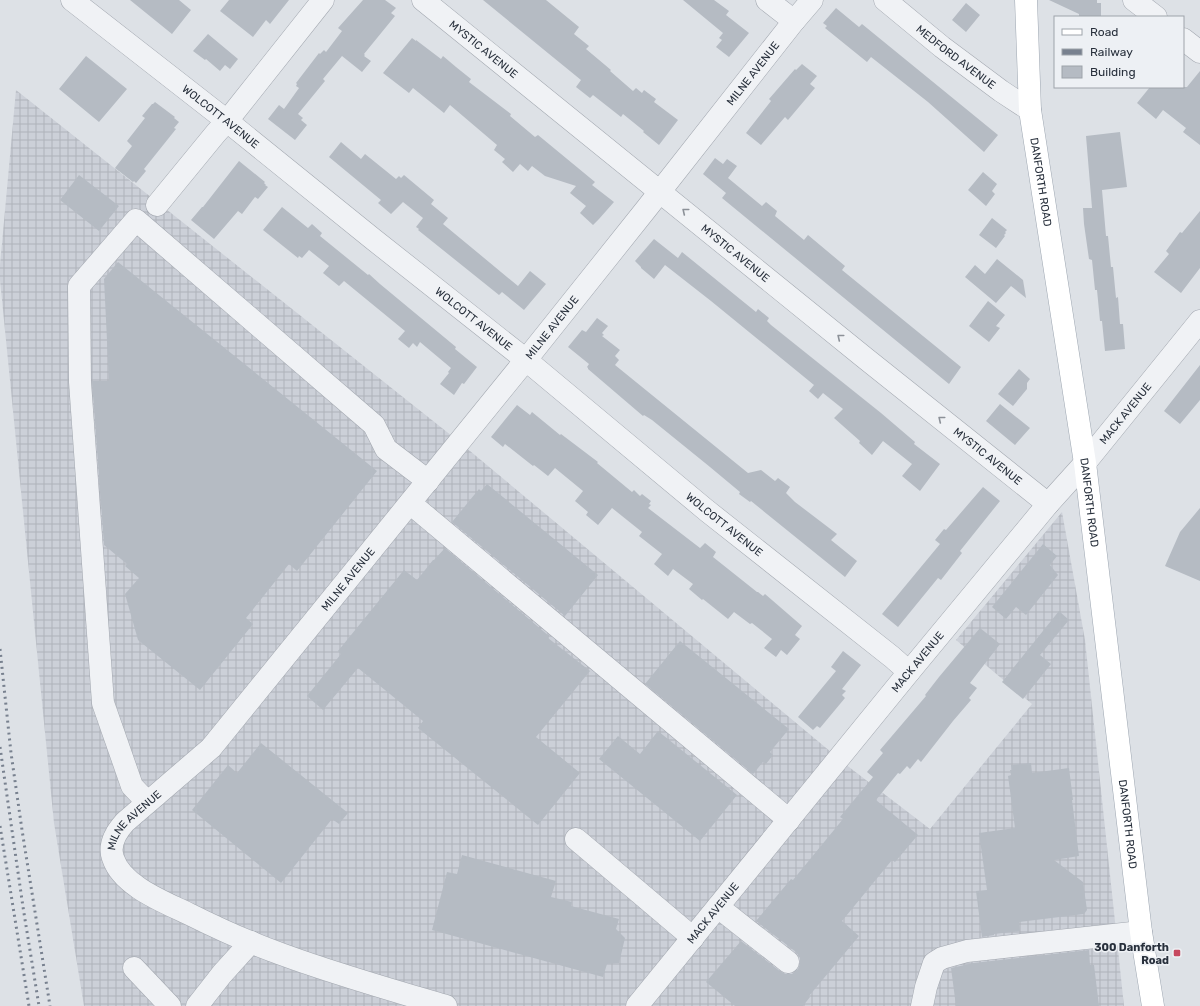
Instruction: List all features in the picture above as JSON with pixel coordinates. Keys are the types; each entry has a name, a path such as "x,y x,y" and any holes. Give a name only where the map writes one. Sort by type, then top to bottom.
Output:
{"main road":[{"name":"DANFORTH ROAD","path":"1026,0 1030,110 1085,463 1141,932 1153,1006"}],"street":[{"name":"WOLCOTT AVENUE","path":"72,0 227,120 372,239 526,360 706,510 909,672"},
{"path":"157,205 323,0"},
{"name":"MYSTIC AVENUE","path":"423,0 871,363 1048,504"},
{"path":"766,0 794,21"},
{"name":"MILNE AVENUE","path":"446,1006 371,984 281,954 220,929 147,894 132,884 122,873 113,858 111,848 114,837 125,822 211,748 526,360 812,0"},
{"name":"MEDFORD AVENUE","path":"885,0 948,52 1001,91 1030,110"},
{"path":"1134,0 1155,16"},
{"path":"1184,40 1200,52"},
{"path":"147,802 132,786 103,703 80,382 79,286 136,220 374,425 386,449 428,481"},
{"name":"MACK AVENUE","path":"637,1006 909,672 1048,504 1085,463 1200,320"},
{"path":"410,503 789,820"},
{"path":"576,838 693,938"},
{"path":"718,907 788,962"},
{"path":"922,1006 926,987 934,963 942,958 967,951 1141,932"},
{"path":"197,1006 222,974 251,942"},
{"path":"134,968 170,1006"}],"shaded area":[{"path":"16,90 452,436 849,767 930,829 1032,704 956,640 1062,512 1085,640 1124,1006 84,1006 54,823 0,280 0,265"}],"building":[{"path":"130,0 179,0 191,10 172,34"},
{"path":"229,0 289,0 270,24 266,20 253,37 220,11"},
{"path":"363,0 385,0 396,8 391,13 395,16 364,54 364,56 371,61 362,72 342,56 323,79 325,81 298,114 303,118 301,120 307,125 295,140 268,119 279,105 284,109 299,88 296,86 296,83 319,53 320,54 324,50 326,52 342,31 338,28"},
{"path":"483,0 546,0 579,27 574,34 589,46 586,49 611,70 610,71 633,91 636,88 642,93 644,90 656,99 654,102 678,120 659,145 623,114 621,117 593,95 590,98 576,87 581,80"},
{"path":"683,0 714,0 729,11 726,15 749,33 729,57 716,47 722,40 719,38 723,33"},
{"path":"1049,0 1097,0 1097,3 1101,3 1101,16 1079,16 1079,14"},
{"path":"966,3 980,15 966,32 952,20"},
{"path":"836,8 859,27 862,24 998,135 984,152 928,102 871,57 867,62 825,28 827,26 823,23"},
{"path":"208,34 238,59 230,69 225,65 220,71 206,59 205,60 193,51"},
{"path":"412,38 441,59 443,56 471,79 469,82 511,114 510,116 535,137 538,135 595,182 592,185 614,202 593,225 580,213 586,206 570,193 576,186 545,176 532,166 528,171 520,164 513,172 502,162 505,159 494,150 497,145 450,105 444,113 413,88 409,93 383,73"},
{"path":"86,56 127,89 99,122 59,89"},
{"path":"802,64 817,76 810,84 815,88 788,120 785,117 761,145 746,133 771,101 769,99 795,69 796,70"},
{"path":"1200,71 1200,145 1183,132 1186,128 1163,110 1156,119 1137,103 1149,88 1187,87"},
{"path":"155,102 175,117 174,118 179,122 174,128 176,129 144,169 146,171 136,183 115,168 132,146 127,141 145,118 142,116"},
{"path":"1120,132 1127,187 1102,190 1106,236 1108,236 1111,267 1113,267 1116,298 1118,297 1120,324 1123,324 1125,349 1105,351 1097,290 1095,290 1092,260 1089,259 1084,224 1083,208 1092,208 1086,136"},
{"path":"341,142 361,159 365,154 396,179 399,176 401,178 404,175 434,200 431,204 448,218 443,224 518,286 530,271 546,284 524,310 502,292 499,295 418,230 419,229 416,227 423,218 403,202 391,214 378,203 381,200 329,157"},
{"path":"715,158 723,164 727,159 737,166 728,178 762,206 766,202 777,211 775,216 804,240 808,235 845,266 842,270 961,367 949,384 722,198 726,193 703,174"},
{"path":"239,161 265,182 265,185 268,187 258,199 255,197 242,214 238,211 214,239 191,220"},
{"path":"983,172 997,184 992,191 995,194 986,206 968,190"},
{"path":"79,175 119,206 99,231 60,200"},
{"path":"282,207 308,228 312,224 322,233 320,236 368,275 369,274 456,347 455,349 477,367 464,384 462,383 454,395 440,384 451,368 420,342 417,347 413,343 409,348 398,339 405,331 344,281 339,286 323,273 329,266 309,250 302,258 299,256 298,258 263,230"},
{"path":"1200,211 1200,268 1181,293 1154,272 1169,254 1166,251 1180,232 1182,233"},
{"path":"992,218 1007,230 1004,235 1005,236 996,248 979,235"},
{"path":"654,239 678,258 682,252 756,312 758,309 769,318 767,321 771,325 881,413 915,442 914,444 940,464 920,491 902,476 912,464 883,441 872,455 859,443 860,441 834,418 843,409 823,393 818,399 809,391 814,385 711,301 665,265 654,279 641,268 635,261"},
{"path":"997,259 1023,280 1026,298 1011,286 996,303 965,277 975,265 985,274"},
{"path":"118,262 377,471 297,571 289,564 246,618 253,624 200,690 138,640 125,594 139,578 125,566 127,564 104,545 92,381 109,381 104,279"},
{"path":"988,301 1005,315 996,326 1000,328 989,342 969,326"},
{"path":"597,318 608,326 602,333 604,335 602,336 620,350 615,356 619,360 615,365 748,473 761,470 775,481 778,478 790,487 786,493 795,502 837,534 831,540 857,561 845,577 751,501 750,502 739,494 740,492 710,467 652,420 644,415 643,416 588,369 587,367 589,364 568,347 582,330 586,332"},
{"path":"1200,365 1200,400 1180,424 1164,411"},
{"path":"1019,369 1030,379 1027,383 1027,389 1013,406 998,394"},
{"path":"1000,404 1030,428 1015,445 986,421"},
{"path":"517,405 530,415 532,412 560,435 561,434 598,462 597,463 632,492 634,490 640,496 642,494 651,501 649,504 651,505 648,508 700,548 705,543 716,552 713,557 757,592 763,596 765,594 802,626 795,635 800,639 787,655 781,650 776,657 764,648 772,639 752,623 750,624 734,612 728,619 689,589 693,584 673,569 668,576 654,564 662,554 639,536 642,532 612,508 598,525 586,515 588,512 575,501 583,491 555,468 548,476 505,444 503,447 491,437"},
{"path":"487,484 598,575 565,616 452,522 479,489 481,491"},
{"path":"983,487 1000,501 960,551 962,553 941,580 938,578 898,627 882,614 940,544 935,540 944,529 946,530"},
{"path":"1200,508 1200,581 1165,566 1180,532"},
{"path":"1043,544 1057,556 1050,565 1058,575 1026,615 1016,607 1006,619 992,607"},
{"path":"445,548 549,636 548,638 590,671 536,737 580,773 538,825 418,728 423,721 358,668 323,710 307,696 341,654 338,651 404,570 417,580"},
{"path":"1059,611 1069,620 1040,655 1051,664 1023,699 1002,682"},
{"path":"980,628 1000,644 970,683 977,688 969,698 971,700 921,762 918,759 910,769 907,766 900,774 898,773 876,800 918,835 895,862 892,860 842,921 859,936 809,996 810,997 803,1006 735,1006 706,982 741,941 781,972 792,974 798,969 800,958 796,952 756,921 791,879 793,880 843,819 840,817 873,777 867,772 883,753 880,750 926,696 925,695 939,677"},
{"path":"680,641 789,729 770,752 773,755 766,764 763,762 753,774 645,684"},
{"path":"843,651 861,665 842,689 846,691 842,695 845,698 820,728 817,726 813,730 798,717 836,671 831,667"},
{"path":"658,731 737,795 700,841 599,759 618,736 640,754"},
{"path":"261,743 348,813 339,824 332,819 281,883 192,810 228,765 237,773"},
{"path":"1031,763 1032,773 1069,768 1079,856 1054,860 1083,882 1087,910 1084,914 1019,922 1020,931 982,937 976,891 987,890 979,833 1015,828 1008,776 1011,775 1011,765"},
{"path":"462,855 556,881 551,897 572,902 571,906 619,919 616,929 625,938 619,963 607,964 603,977 432,930 447,872 457,874"},
{"path":"1089,950 1090,965 1094,965 1099,1006 956,1006 951,968 974,963"}],"railway":[{"path":"0,649 11,753 50,1006"},
{"path":"0,747 39,1006"},
{"path":"0,826 29,1006"}],"place":[{"name":"300 Danforth Road","path":"1177,953"}]}
